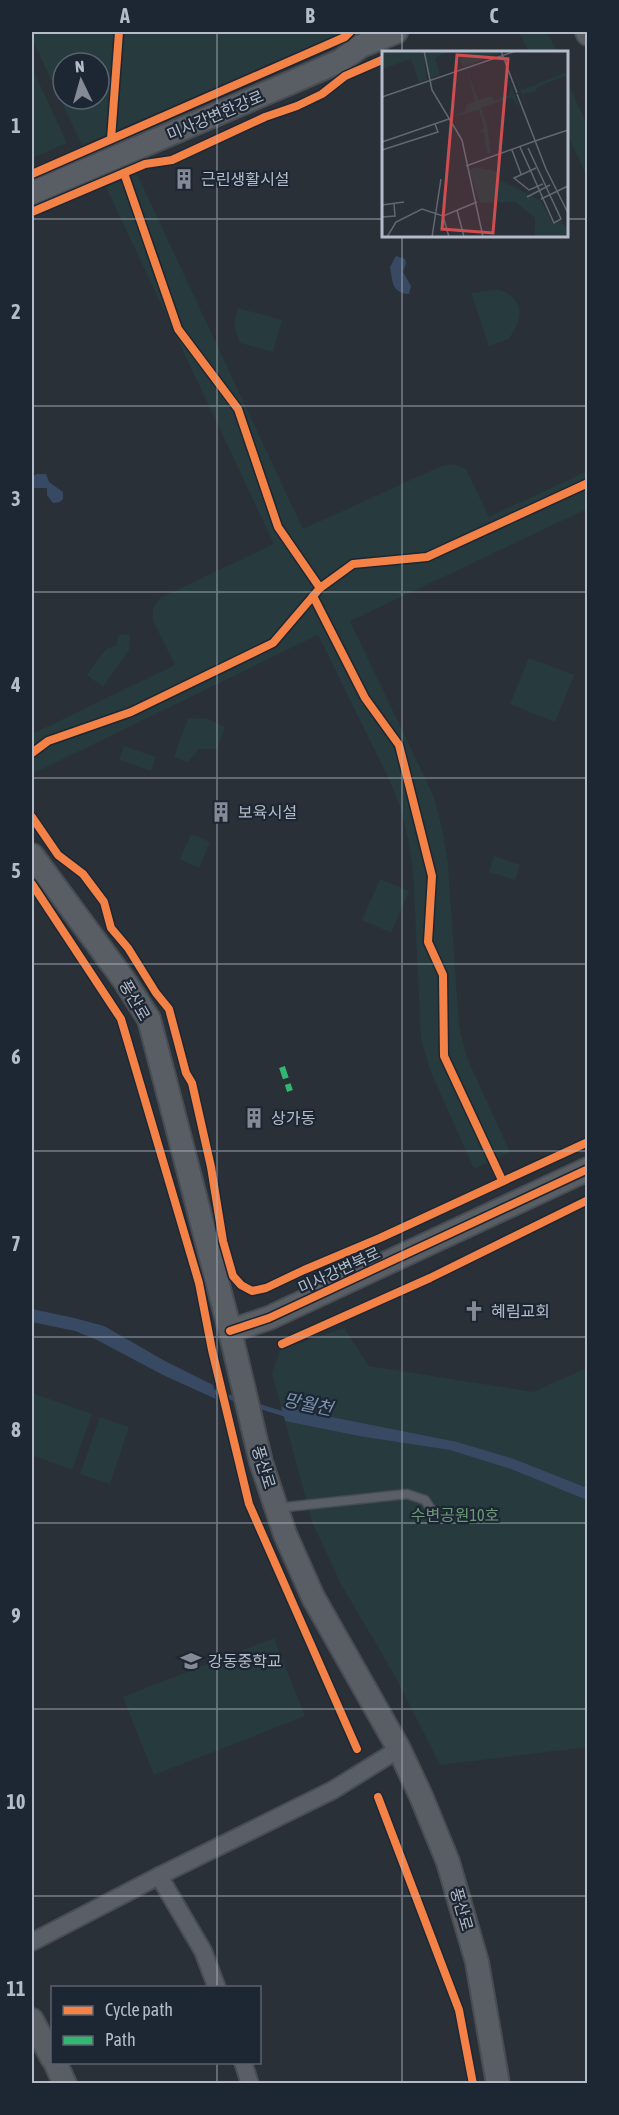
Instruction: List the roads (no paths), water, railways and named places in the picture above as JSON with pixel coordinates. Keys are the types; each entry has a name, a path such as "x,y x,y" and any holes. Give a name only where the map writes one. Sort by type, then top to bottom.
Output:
{"street":[{"name":"미사강변한강로","path":"32,193 340,61 361,46 396,32"},
{"name":"풍산로","path":"32,855 124,980 148,1019 230,1331 261,1462 276,1508 313,1597 399,1749 448,1862 477,1962 498,2084"},
{"name":"미사강변북로","path":"230,1331 269,1318 588,1168"},
{"path":"32,1942 333,1790 399,1749"},
{"path":"159,1876 203,1951 217,1986"},
{"path":"32,2020 51,2056"},
{"path":"56,2064 65,2084"},
{"path":"244,2064 250,2084"}],"lane":[{"path":"276,1508 407,1494 425,1500 433,1512"}],"water":[{"path":"396,256 405,259 403,272 411,286 409,294 399,291 394,285 390,267"},
{"path":"46,474 49,482 63,492 63,499 60,502 53,503 47,495 47,488 32,488 33,476"},
{"path":"32,1309 104,1326 213,1385 216,1399 163,1375 97,1340 75,1331 32,1322"},
{"name":"망월천","path":"281,1407 457,1442 514,1459 587,1488 587,1500 511,1469 450,1450 359,1436 285,1421"}],"waterway":[{"name":"망월천","path":"209,1390 238,1400"},
{"name":"망월천","path":"255,1405 287,1415"}],"place":[{"name":"근린생활시설","path":"184,179"},
{"name":"보육시설","path":"221,812"},
{"name":"상가동","path":"254,1118"},
{"name":"혜림교회","path":"474,1311"},
{"name":"강동중학교","path":"191,1661"}],"park label":[{"name":"수변공원10호","path":"455,1515"}]}
